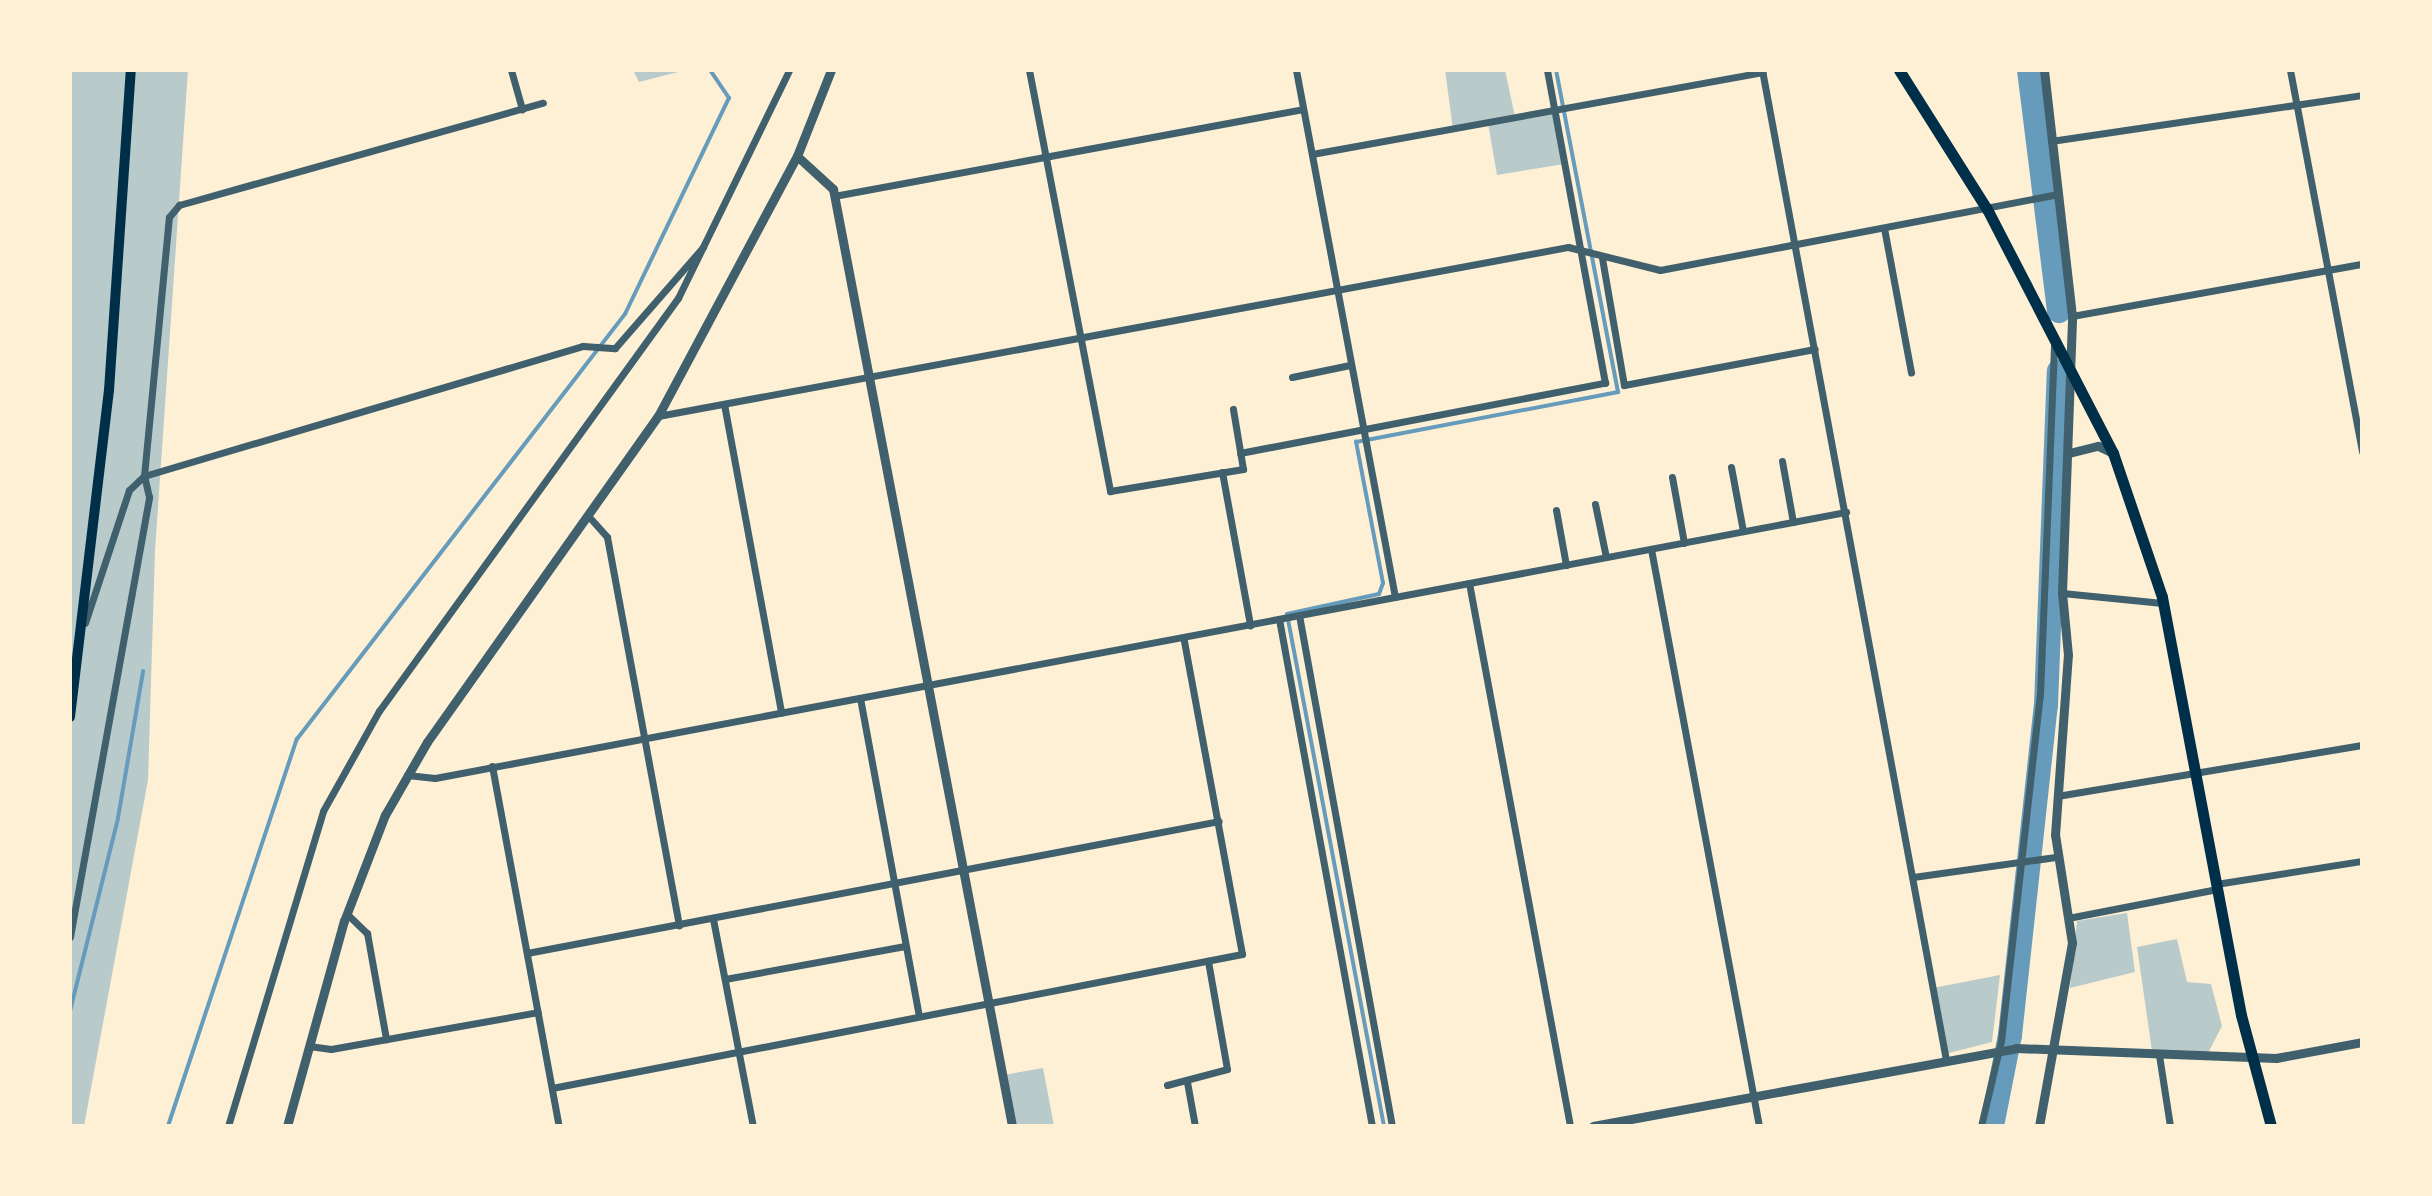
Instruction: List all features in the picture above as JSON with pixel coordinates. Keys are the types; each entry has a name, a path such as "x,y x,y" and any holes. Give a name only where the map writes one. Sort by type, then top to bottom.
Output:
{"main road":[{"path":"70,717 85,623 131,70"},
{"path":"1899,70 1987,209 2073,368 2113,453 2163,603 2251,1059 2271,1126"}],"street":[{"path":"511,70 522,109"},
{"path":"228,1126 306,857 343,775 379,711 609,397 707,244 789,70"},
{"path":"287,1126 347,914 407,775 591,519 658,416 797,156 831,70"},
{"path":"1029,70 1110,491 1243,469 1233,409"},
{"path":"1296,70 1395,597"},
{"path":"1240,453 1605,383 1547,70"},
{"path":"2039,1126 2072,943 2056,857 2057,796 2068,655 2062,593 2073,368 2072,316 2044,70"},
{"path":"2290,70 2362,451"},
{"path":"1312,154 1762,71 1946,1060"},
{"path":"2051,141 2362,95"},
{"path":"70,937 149,497 144,476 169,217 179,205 543,103"},
{"path":"834,196 1303,109"},
{"path":"797,156 834,196 872,378 1012,1126"},
{"path":"658,416 1336,288 1580,247 1602,258 1660,270 2057,194"},
{"path":"1884,228 1911,372"},
{"path":"85,623 129,490 144,476 583,346 615,348 707,244"},
{"path":"1602,258 1624,385 1815,349"},
{"path":"2072,316 2362,264"},
{"path":"1981,1126 1998,1050 2040,695 2054,335"},
{"path":"1292,377 1350,365"},
{"path":"724,404 781,713"},
{"path":"2069,453 2098,446 2113,453"},
{"path":"1782,461 1793,522"},
{"path":"1731,467 1743,531"},
{"path":"1222,472 1250,625"},
{"path":"1672,477 1684,543"},
{"path":"1595,504 1606,557"},
{"path":"1556,510 1566,565"},
{"path":"407,775 435,778 1846,512"},
{"path":"591,519 607,537 679,925"},
{"path":"1651,549 1759,1126"},
{"path":"1469,583 1570,1126"},
{"path":"2062,593 2163,603"},
{"path":"1299,615 1392,1126"},
{"path":"1279,619 1372,1126"},
{"path":"552,1088 1242,954 1183,637"},
{"path":"860,698 919,1016"},
{"path":"2057,796 2197,776 2362,745"},
{"path":"492,766 559,1126"},
{"path":"527,953 1219,821"},
{"path":"1913,877 2056,857"},
{"path":"2068,918 2217,886 2362,861"},
{"path":"347,914 367,933 386,1039"},
{"path":"713,919 753,1126"},
{"path":"725,979 905,946"},
{"path":"1167,1085 1227,1069 1208,961"},
{"path":"309,1046 386,1039 538,1012"},
{"path":"1593,1126 1998,1050 2055,1048 2251,1059 2362,1042"},
{"path":"2159,1055 2170,1126"},
{"path":"1187,1082 1195,1126"}],"shaded area":[{"path":"70,70 188,70 155,551 148,780 84,1126 70,1126"},
{"path":"633,70 686,70 639,82"},
{"path":"1445,70 1505,70 1515,117 1554,110 1564,164 1497,175 1488,123 1453,129"},
{"path":"2127,913 2135,972 2070,988 2077,921"},
{"path":"2177,939 2187,982 2211,984 2222,1026 2208,1053 2152,1051 2137,947"},
{"path":"2000,975 1992,1042 1945,1054 1933,988"},
{"path":"1043,1068 1054,1126 1013,1126 1004,1075"}],"waterway":[{"path":"168,1126 297,739 625,314 729,98 710,70"},
{"path":"1384,1126 1287,614 1379,594 1383,583 1356,442 1618,392 1556,70"},
{"path":"2029,70 2059,311"},
{"path":"1992,1126 2010,1035 2046,705 2059,371"},
{"path":"70,1011 118,818 143,671"}]}
